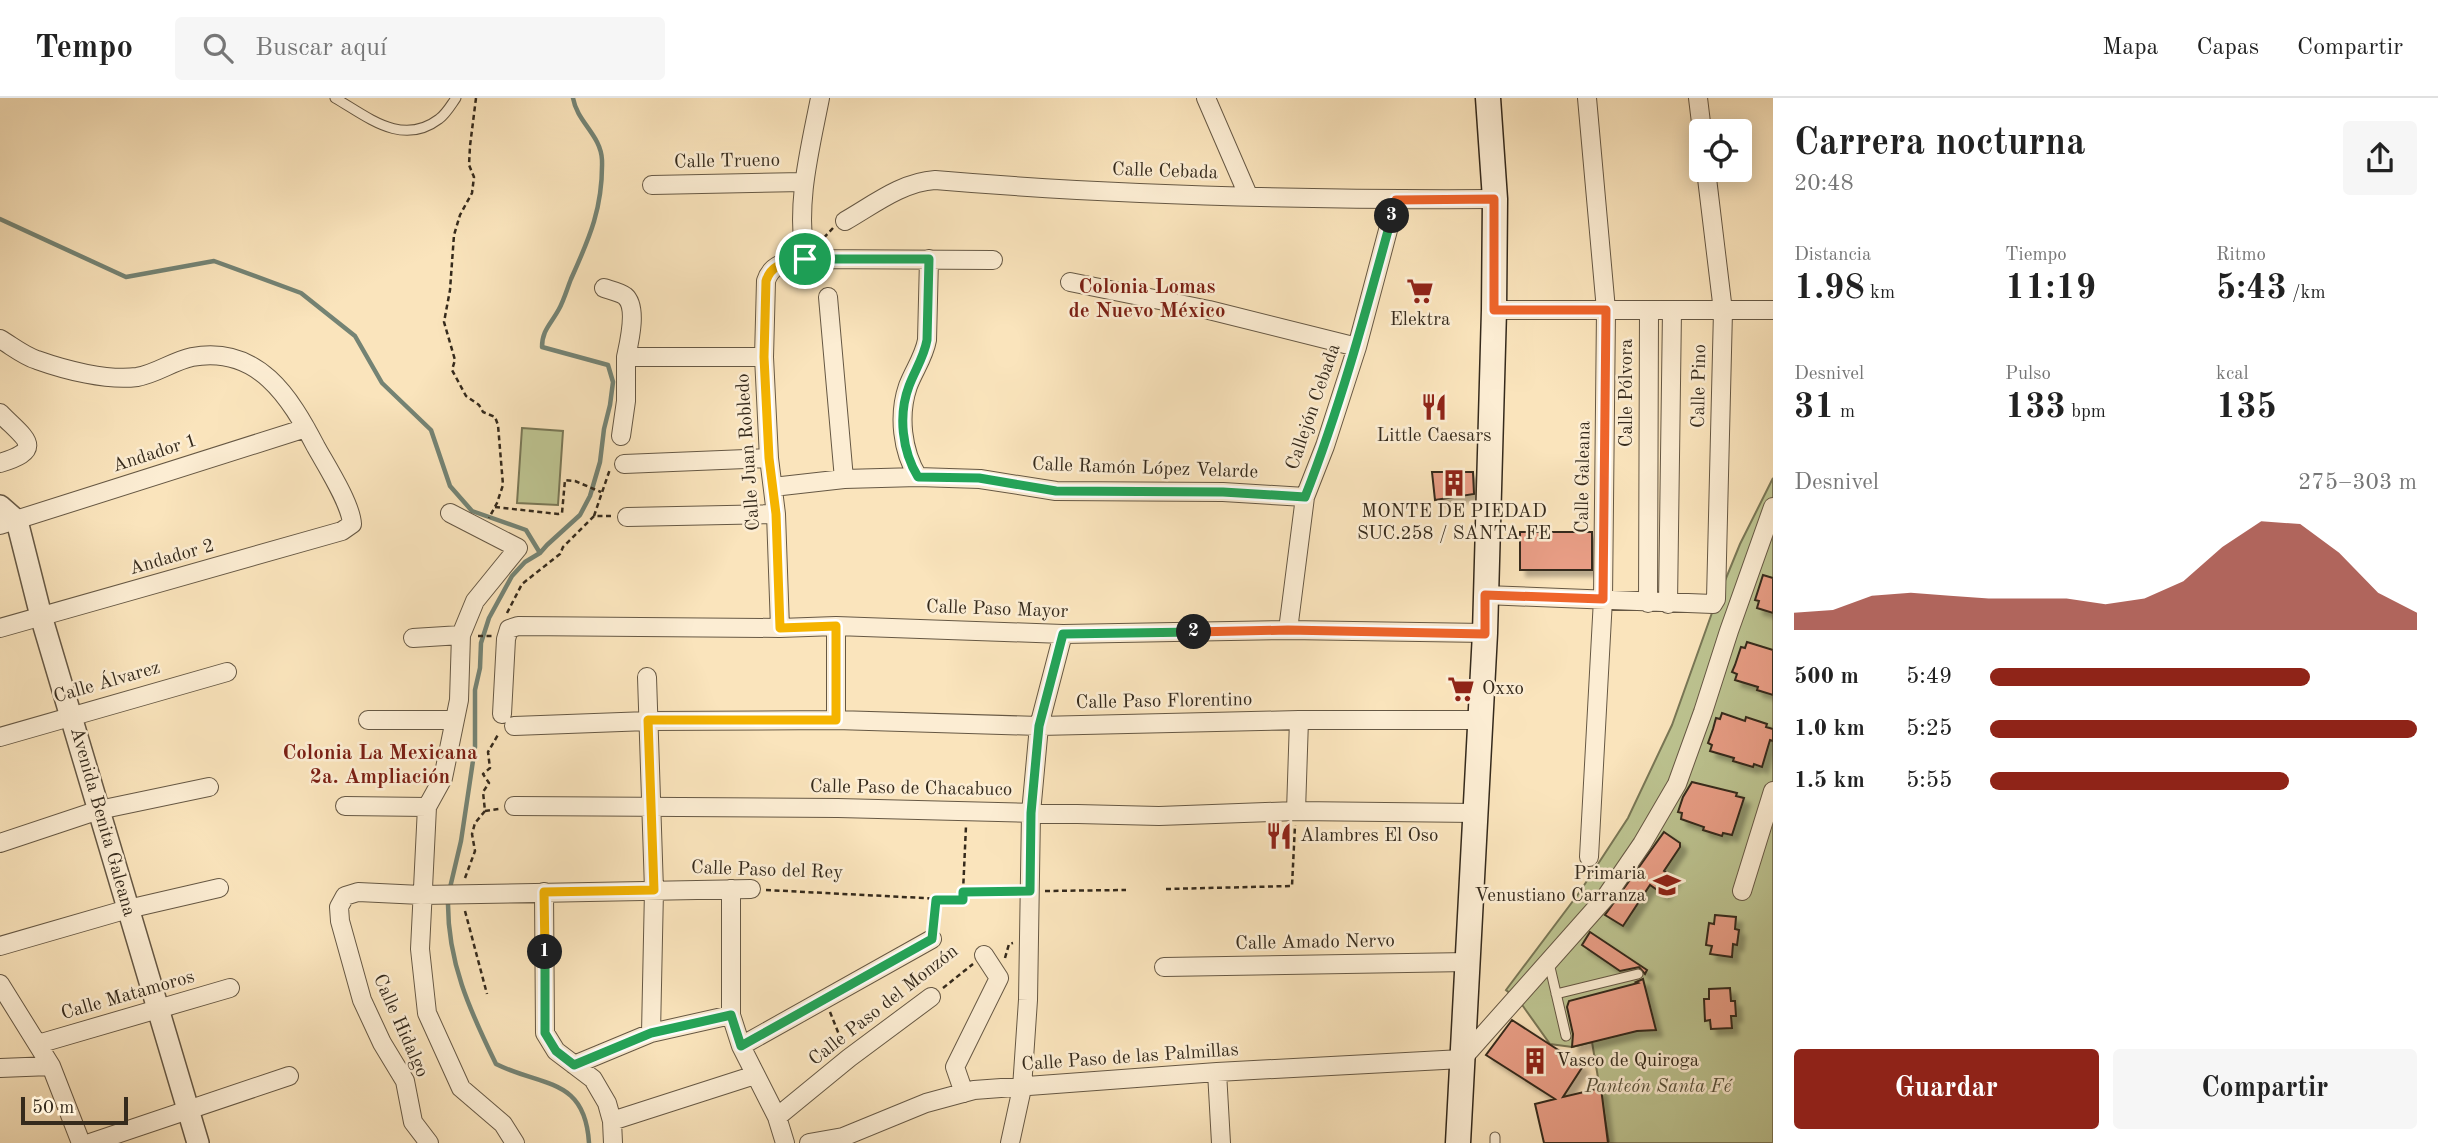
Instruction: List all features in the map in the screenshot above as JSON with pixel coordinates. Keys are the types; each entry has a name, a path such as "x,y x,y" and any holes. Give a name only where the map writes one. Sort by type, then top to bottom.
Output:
{"main road":[{"path":"1458,1143 1485,634 1494,310 1494,199 1488,98"}],"street":[{"path":"820,98 803,182 805,259 993,260"},
{"path":"1206,98 1248,195"},
{"name":"Calle Galeana","path":"1587,98 1606,310 1603,599 1589,857"},
{"path":"1698,98 1701,119"},
{"name":"Calle Cebada","path":"845,221 918,181 935,180 1096,191 1396,200 1494,199"},
{"name":"Calle Trueno","path":"652,185 803,182"},
{"name":"Calle Pino","path":"1668,604 1713,604 1716,599 1723,311 1707,182"},
{"name":"Callejón Cebada","path":"1288,630 1305,497 1325,446 1357,347 1396,200"},
{"name":"Calle Juan Robledo","path":"780,628 776,514 769,458 764,357 766,281 768,273 778,264 805,259"},
{"path":"918,477 909,463 905,445 904,404 908,388 925,352 929,259"},
{"path":"1070,282 1209,310 1357,347"},
{"path":"604,288 626,297 631,305 631,330 626,357 626,401 621,436"},
{"path":"828,297 844,479"},
{"name":"Calle Pólvora","path":"1494,310 1773,310"},
{"path":"1485,595 1668,604 1672,310"},
{"name":"Calle Pólvora","path":"1648,311 1648,603"},
{"path":"0,339 36,360 114,378 139,377 191,358 217,355 243,362 271,378 286,395 306,428"},
{"path":"626,357 764,357"},
{"path":"0,413 26,440 28,447 20,457 0,463"},
{"name":"Andador 1","path":"9,523 306,428"},
{"name":"Andador 2","path":"0,628 342,531 352,524 349,511 306,428"},
{"path":"624,464 769,458"},
{"path":"1648,475 1670,475"},
{"name":"Calle Ramón López Velarde","path":"773,486 844,479 979,478 1056,491 1223,492 1305,497"},
{"path":"0,506 9,523"},
{"path":"1462,1059 1605,898 1642,844 1676,784 1773,507"},
{"path":"450,513 518,548 475,601 461,635 459,700 443,778 427,807 426,895 420,949 427,1013 461,1088 503,1124 515,1143"},
{"path":"627,517 776,514"},
{"name":"Avenida Benita Galeana","path":"9,523 41,616 198,1143"},
{"name":"Calle Paso Mayor","path":"508,720 506,639 509,629 518,626 836,626 1063,634 1288,630 1485,634"},
{"path":"836,626 836,720"},
{"path":"1010,1143 1022,1088 1028,1000 1031,813 1039,726 1063,634"},
{"path":"414,638 461,635"},
{"name":"Calle Álvarez","path":"0,737 227,672"},
{"path":"647,677 654,890 651,1033"},
{"path":"368,720 454,720"},
{"name":"Calle Paso Florentino","path":"508,720 836,720 1039,726 1299,720 1480,720"},
{"path":"1296,811 1299,720"},
{"path":"0,843 99,810 208,787"},
{"path":"1742,891 1773,791"},
{"path":"345,806 427,807"},
{"name":"Calle Paso de Chacabuco","path":"514,806 1159,816 1296,811 1475,813"},
{"path":"0,946 128,909 219,888"},
{"path":"731,889 731,1015 741,1046 777,1117 785,1143"},
{"name":"Calle Paso del Rey","path":"358,892 426,895 462,902 544,892 751,889"},
{"name":"Calle Hidalgo","path":"358,892 345,896 338,907 347,948 362,1000 382,1044 405,1081 413,1122 429,1143"},
{"path":"544,892 545,1033 556,1051 593,1079 607,1103 612,1122 613,1143"},
{"path":"741,1046 932,939"},
{"name":"Calle Paso del Monzón","path":"984,955 999,978"},
{"name":"Calle Amado Nervo","path":"1164,967 1468,962"},
{"path":"964,1093 956,1067 999,978"},
{"path":"0,984 51,1066 81,1143"},
{"name":"Calle Matamoros","path":"38,1044 230,988"},
{"name":"Calle Paso del Monzón","path":"777,1117 849,1058 931,997"},
{"path":"574,1065 651,1033 731,1015"},
{"name":"Calle Paso de las Palmillas","path":"809,1143 844,1140 926,1103 964,1093 1217,1072 1462,1059"},
{"path":"0,1068 51,1066"},
{"path":"1217,1072 1221,1143"},
{"path":"612,1122 755,1075"},
{"path":"90,1143 289,1076"}],"lane":[{"path":"335,98 390,130 420,130 441,118 456,98"},
{"path":"1549,961 1566,1036"},
{"path":"1556,994 1638,974"}],"path":[{"path":"476,98 470,146 470,165 474,177 472,193 460,215 454,235 450,290 443,322 455,360 452,370 466,396 479,405 483,412 495,416 498,425 503,485 491,513"},
{"path":"594,516 610,468 624,464"},
{"path":"495,507 562,513 565,480 575,481 601,492"},
{"path":"963,892 966,811"},
{"path":"1166,889 1293,886 1296,811"},
{"name":"Calle Paso del Rey","path":"751,889 936,900 963,900 963,892 1126,890"},
{"path":"932,939 936,900"},
{"path":"462,902 487,994"},
{"path":"999,978 1009,944 1029,938"},
{"name":"Calle Paso del Monzón","path":"931,997 984,955"},
{"path":"824,999 849,1058"}],"green space":[{"path":"522,428 563,431 558,505 517,503"},
{"name":"Panteón Santa Fé","path":"1773,478 1773,1143 1609,1143 1592,1042 1572,1047 1550,1044 1520,1002 1506,990 1579,893 1628,818 1672,725 1740,544"}],"building":[{"name":"MONTE DE PIEDAD SUC.258 / SANTA FE","path":"1432,472 1473,472 1474,494 1435,500"},
{"path":"1520,532 1592,532 1592,570 1520,570"},
{"path":"1763,575 1773,578 1773,613 1757,608 1759,601 1755,600"},
{"path":"1747,642 1773,650 1773,695 1735,680 1737,674 1732,672 1741,647 1745,648"},
{"path":"1722,713 1745,721 1746,717 1767,724 1766,727 1773,729 1773,741 1770,740 1762,767 1733,761 1734,758 1710,751 1712,745 1708,743 1716,718 1720,719"},
{"path":"1692,782 1737,793 1736,796 1744,798 1732,835 1723,833 1722,836 1681,819 1682,813 1678,812"},
{"path":"1664,832 1680,843 1664,871 1674,877 1663,894 1650,885 1623,926 1605,915"},
{"path":"1715,915 1736,917 1735,929 1739,930 1737,945 1733,944 1732,957 1710,954 1712,946 1706,945 1709,923 1714,924"},
{"path":"1590,932 1647,970 1645,974 1639,967 1620,971 1582,945"},
{"path":"1643,979 1656,1030 1637,1031 1572,1047 1573,1034 1567,1007 1569,1001 1638,983 1636,982"},
{"path":"1730,988 1731,1001 1735,1001 1736,1016 1731,1016 1732,1028 1711,1029 1710,1020 1705,1021 1704,999 1709,999 1709,989"},
{"path":"1512,1020 1583,1066 1563,1097 1601,1088 1608,1143 1544,1143 1535,1104 1555,1099 1486,1055"}],"waterway":[{"path":"449,892 461,841 475,747 475,690 480,668 481,643 489,618 512,576 580,515 590,496 600,462 610,405 613,382 608,365 542,347 545,331 561,306 589,235 598,207 602,177 601,151 575,107 573,98"},
{"path":"0,219 126,277 214,261 301,293 355,336 382,383 431,430 450,486 472,511 526,530 540,553"},
{"path":"448,900 451,944 456,965 477,1025 496,1064 558,1087 570,1095 579,1106 586,1122 589,1143"}],"place":[{"name":"Elektra","path":"1420,291"},
{"name":"Little Caesars","path":"1434,407"},
{"name":"MONTE DE PIEDAD SUC.258 / SANTA FE","path":"1454,483"},
{"name":"Oxxo","path":"1461,689"},
{"name":"Alambres El Oso","path":"1279,836"},
{"name":"Primaria Venustiano Carranza","path":"1667,885"},
{"name":"Vasco de Quiroga","path":"1535,1061"}],"district":[{"name":"Colonia Lomas de Nuevo México","path":"1147,299"},
{"name":"Colonia La Mexicana 2a. Ampliación","path":"380,765"}],"route":[{"path":"1494,199 1494,310 1606,310 1603,599 1485,595 1485,634 1288,630 1063,634 1039,726 1031,813 1030,891 963,892 963,900 936,900 932,939 741,1046 731,1015 651,1033 574,1065 556,1051 545,1033 544,892 654,890 648,720 836,720 836,626 780,628 776,514 769,458 764,357 766,281 768,273 778,264 805,259 929,259 925,352 908,388 904,404 905,445 909,463 918,477 979,478 1056,491 1223,492 1305,497 1325,446 1357,347 1396,200 1494,199"}]}
